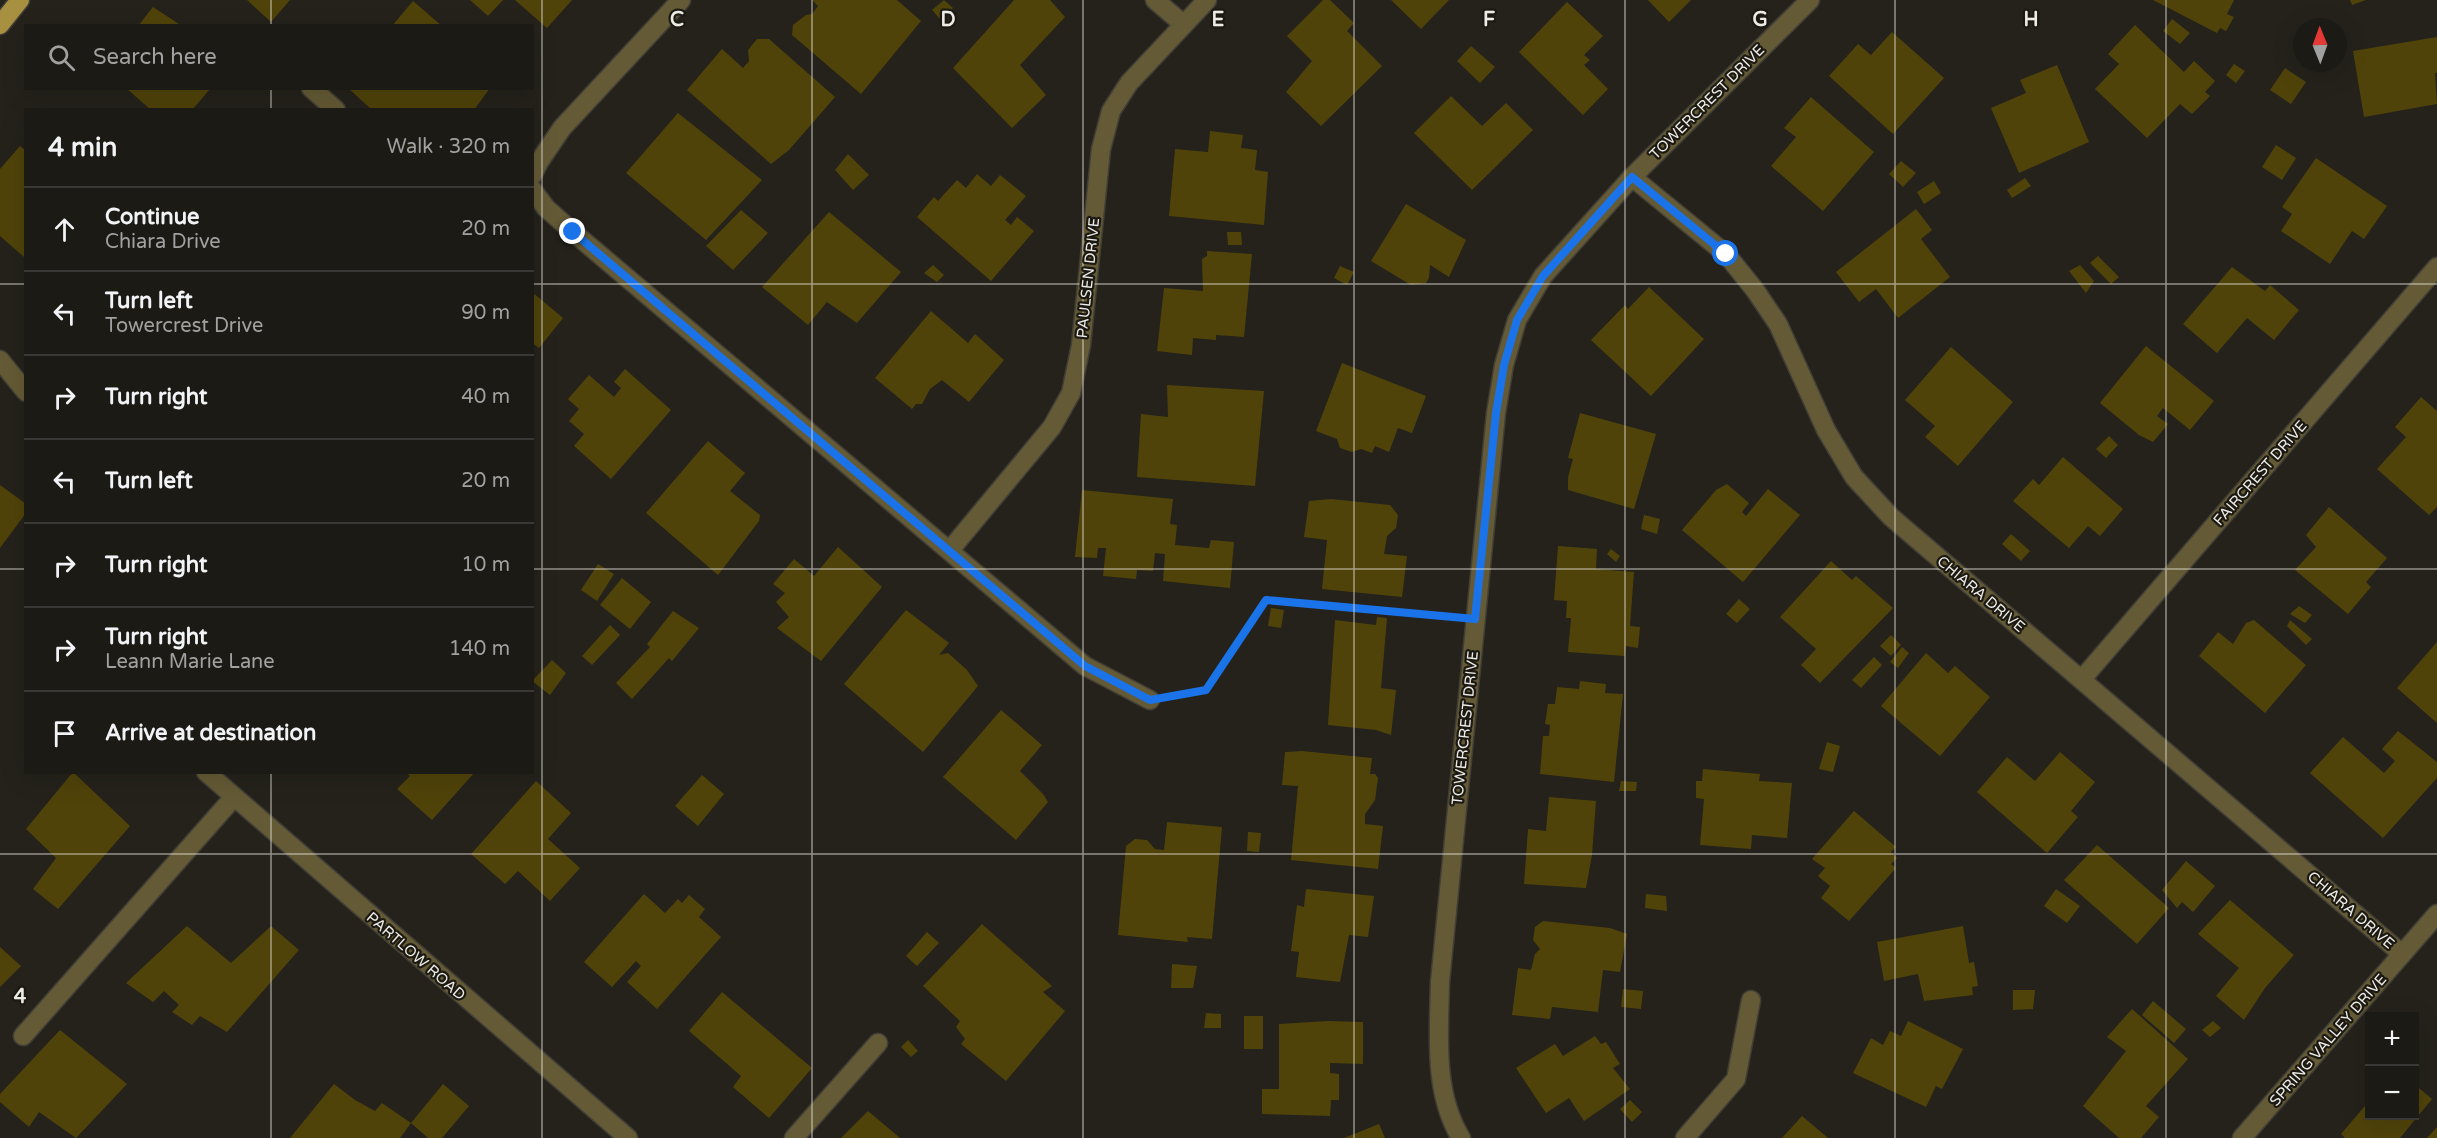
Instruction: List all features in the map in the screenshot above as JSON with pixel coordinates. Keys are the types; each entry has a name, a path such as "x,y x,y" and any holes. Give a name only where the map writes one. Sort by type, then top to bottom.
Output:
{"main road":[{"path":"0,25 20,0"}],"street":[{"path":"534,172 562,128 681,0"},
{"path":"1155,0 1183,24"},
{"name":"PAULSEN DRIVE","path":"950,550 1053,427 1071,393 1081,345 1101,149 1111,111 1129,83 1207,0"},
{"name":"TOWERCREST DRIVE","path":"1461,1138 1442,1087 1439,1036 1440,982 1496,413 1504,365 1517,320 1543,276 1632,177 1810,0"},
{"path":"312,90 334,108"},
{"name":"CHIARA DRIVE","path":"1632,177 1726,254 1755,290 1778,324 1826,430 1854,477 1891,517 2402,954"},
{"path":"534,192 546,208 573,232 1085,666 1150,700"},
{"name":"FAIRCREST DRIVE","path":"2082,679 2437,267"},
{"path":"0,360 24,390"},
{"name":"PARTLOW ROAD","path":"208,774 628,1138"},
{"path":"23,1036 234,797"},
{"name":"SPRING VALLEY DRIVE","path":"2242,1138 2437,914"},
{"path":"1685,1138 1736,1079 1751,1000"},
{"path":"794,1138 878,1043"}],"path":[{"path":"1150,700 1206,690 1266,600 1475,619"}],"building":[{"path":"247,0 290,0 271,22"},
{"path":"470,0 503,0 488,16"},
{"path":"515,0 572,0 547,28"},
{"path":"812,0 897,0 921,21 861,94 792,35 793,25 806,15 812,14 818,6"},
{"path":"944,0 953,8 941,20 932,10"},
{"path":"1014,0 1050,0 1065,17 1020,65 1046,95 1012,128 953,68"},
{"path":"1323,0 1330,0 1354,23 1347,31 1382,66 1321,126 1286,92 1312,61 1287,36"},
{"path":"1391,0 1449,0 1421,29"},
{"path":"1648,0 1691,0 1669,22"},
{"path":"2153,0 2234,0 2227,14 2234,17 2226,31 2220,28 2217,33"},
{"path":"2350,0 2366,0 2352,5"},
{"path":"413,1 440,24 394,24"},
{"path":"1567,2 1603,36 1584,55 1590,60 1584,65 1608,89 1583,115 1519,52"},
{"path":"153,7 179,24 140,24"},
{"path":"2172,19 2190,33 2180,44 2163,31"},
{"path":"2135,25 2184,72 2194,61 2215,81 2205,92 2210,96 2192,114 2180,104 2147,138 2095,89 2119,64 2108,54"},
{"path":"1892,32 1944,78 1893,134 1829,76 1858,44 1871,55"},
{"path":"2437,37 2437,73 2435,73 2437,104 2364,117 2353,51"},
{"path":"757,39 769,39 835,97 789,150 771,164 687,90 722,49 743,68 749,61 748,50"},
{"path":"1471,46 1495,67 1480,83 1457,61"},
{"path":"2234,64 2245,71 2236,83 2226,75"},
{"path":"2057,65 2089,142 2019,173 1991,108 2026,93 2020,80"},
{"path":"2285,68 2306,82 2291,104 2270,90"},
{"path":"128,90 209,90 194,108 149,108"},
{"path":"350,90 489,90 475,108 370,108"},
{"path":"1451,96 1482,126 1506,103 1533,130 1472,190 1414,133"},
{"path":"1811,97 1874,152 1823,211 1771,166 1796,137 1784,128"},
{"path":"678,113 762,180 706,240 626,173"},
{"path":"1210,131 1243,135 1241,148 1257,150 1255,170 1268,172 1264,225 1169,216 1175,149 1208,152"},
{"path":"2276,145 2296,158 2282,180 2262,167"},
{"path":"20,146 24,149 24,257 0,236 0,169"},
{"path":"848,154 869,175 853,190 835,170"},
{"path":"2316,158 2387,206 2364,239 2352,231 2330,264 2281,231 2292,214 2282,207"},
{"path":"1901,161 1916,173 1903,187 1889,174"},
{"path":"977,174 991,186 1000,175 1026,196 1005,220 1011,225 1017,217 1034,231 991,281 917,217 934,197 938,201 957,180 966,188"},
{"path":"2025,178 2031,186 2012,198 2007,190"},
{"path":"1934,181 1941,193 1924,204 1917,192"},
{"path":"1406,204 1466,240 1449,277 1430,265 1429,278 1426,283 1411,285 1371,261"},
{"path":"1916,209 1932,230 1921,239 1950,277 1898,318 1876,289 1859,302 1836,272"},
{"path":"741,210 768,233 733,270 706,246"},
{"path":"829,212 901,272 857,323 827,302 808,325 762,287"},
{"path":"1227,232 1241,232 1242,245 1228,245"},
{"path":"1207,251 1252,254 1244,337 1216,335 1216,340 1193,338 1192,355 1157,351 1164,288 1203,291 1202,259 1207,256"},
{"path":"2098,256 2119,277 2111,284 2090,263"},
{"path":"933,265 944,275 937,282 924,273"},
{"path":"2080,265 2094,281 2086,293 2069,271"},
{"path":"1340,266 1354,272 1347,285 1334,278"},
{"path":"2232,267 2265,291 2270,285 2299,310 2274,340 2247,318 2217,353 2183,324"},
{"path":"1649,287 1704,339 1651,396 1591,340 1625,305 1628,309"},
{"path":"534,294 563,318 539,348 534,344"},
{"path":"931,311 968,343 975,334 1004,360 969,402 942,380 930,389 922,404 916,404 912,409 875,378"},
{"path":"2146,346 2214,401 2190,430 2163,408 2157,416 2168,424 2153,442 2139,435 2100,403"},
{"path":"1951,347 2013,402 1958,466 1925,437 1935,426 1905,400"},
{"path":"1342,363 1426,396 1412,433 1398,428 1389,452 1375,446 1372,453 1361,449 1352,452 1340,448 1337,439 1316,431"},
{"path":"625,369 671,410 611,479 574,446 584,434 569,421 579,409 568,399 589,375 614,397 621,388 614,382"},
{"path":"1167,385 1264,391 1255,486 1137,477 1141,414 1168,417"},
{"path":"2421,397 2437,411 2437,507 2429,515 2377,469 2406,437 2395,427"},
{"path":"1580,413 1656,434 1634,509 1568,490 1568,477 1573,459 1568,458"},
{"path":"2109,436 2118,445 2106,458 2096,449"},
{"path":"708,441 745,473 730,491 760,515 759,521 718,575 646,513"},
{"path":"2063,457 2123,509 2100,536 2088,526 2069,548 2013,501 2033,479 2039,485"},
{"path":"1727,484 1749,503 1742,512 1746,516 1768,489 1800,515 1743,582 1682,530 1716,490"},
{"path":"0,485 24,503 24,516 0,548"},
{"path":"1082,490 1173,499 1170,524 1177,525 1175,545 1209,548 1211,540 1234,542 1230,588 1163,581 1165,554 1155,553 1153,571 1137,570 1136,579 1103,576 1106,548 1098,548 1097,558 1075,557"},
{"path":"1331,499 1390,505 1398,515 1396,528 1387,536 1384,554 1407,556 1402,597 1322,589 1327,540 1304,537 1309,501"},
{"path":"2329,507 2387,558 2366,582 2371,587 2348,614 2295,570 2316,547 2306,535"},
{"path":"1644,515 1660,519 1657,534 1641,529"},
{"path":"2011,534 2030,551 2021,561 2002,544"},
{"path":"1558,546 1597,549 1596,569 1634,572 1630,626 1640,627 1638,648 1626,646 1625,656 1568,652 1571,618 1566,618 1567,601 1554,600"},
{"path":"838,547 882,587 821,661 777,628 789,617 776,602 785,593 773,584 794,559 814,576"},
{"path":"1611,549 1620,556 1616,562 1607,554"},
{"path":"1831,561 1852,580 1856,576 1893,608 1820,683 1801,665 1816,649 1780,617"},
{"path":"598,564 614,574 597,601 581,590"},
{"path":"622,578 651,602 630,629 600,605"},
{"path":"1739,599 1750,609 1737,623 1726,614"},
{"path":"2299,606 2312,615 2305,623 2290,614"},
{"path":"1271,608 1284,610 1281,628 1268,626"},
{"path":"906,610 949,643 939,655 948,653 967,670 978,686 923,752 844,684"},
{"path":"673,611 699,628 672,661 669,658 632,699 616,683 650,647 647,644"},
{"path":"1377,617 1387,618 1381,688 1396,690 1391,735 1376,730 1328,725 1335,620 1376,625"},
{"path":"2254,620 2306,665 2265,713 2199,656 2218,632 2233,644 2246,623"},
{"path":"2290,620 2312,639 2306,645 2287,626"},
{"path":"610,625 620,635 592,665 582,656"},
{"path":"1891,635 1901,645 1891,656 1880,646"},
{"path":"2437,642 2437,723 2397,688"},
{"path":"1902,647 1909,653 1898,668 1890,662"},
{"path":"1926,653 1948,673 1955,666 1990,697 1940,756 1881,706"},
{"path":"1874,657 1882,665 1861,688 1852,680"},
{"path":"552,660 566,673 550,695 534,683 534,679"},
{"path":"1580,681 1606,684 1605,693 1623,694 1614,782 1540,774 1543,736 1549,736 1550,725 1545,724 1548,704 1555,704 1557,687 1579,689"},
{"path":"1001,710 1042,745 1020,771 1048,802 1016,840 943,777"},
{"path":"2398,731 2437,762 2437,778 2383,838 2310,773 2343,737 2384,773 2395,761 2382,749"},
{"path":"1827,742 1840,746 1833,772 1819,769"},
{"path":"1302,751 1372,758 1370,774 1375,774 1378,778 1375,800 1365,814 1365,824 1383,826 1378,869 1291,860 1298,786 1282,785 1285,752"},
{"path":"2060,752 2095,782 2071,811 2078,817 2047,853 1977,792 2007,757 2035,781"},
{"path":"1703,769 1760,774 1759,781 1792,783 1787,838 1752,835 1751,849 1700,845 1704,799 1696,798 1696,781 1702,781"},
{"path":"71,774 75,774 130,826 58,909 33,889 56,858 26,829"},
{"path":"408,774 473,774 432,820 397,789 410,776"},
{"path":"702,775 724,794 698,826 675,806"},
{"path":"536,781 571,813 548,839 580,868 550,901 518,871 505,884 471,854"},
{"path":"1621,781 1637,782 1636,791 1619,791"},
{"path":"1549,797 1596,801 1592,855 1586,888 1524,884 1528,829 1546,831"},
{"path":"1854,811 1896,847 1891,852 1897,858 1891,864 1896,868 1849,921 1821,898 1830,886 1818,876 1825,868 1812,859"},
{"path":"1167,822 1222,827 1212,939 1187,937 1188,942 1118,935 1126,846 1135,839 1147,840 1155,849 1164,850"},
{"path":"1248,832 1261,833 1259,852 1247,851"},
{"path":"2097,845 2169,908 2137,944 2064,880"},
{"path":"2186,861 2215,886 2193,912 2182,902 2177,908 2162,890"},
{"path":"1306,889 1374,896 1368,937 1349,935 1340,982 1296,977 1299,952 1291,951 1297,905 1304,907"},
{"path":"2056,889 2080,906 2067,923 2044,906"},
{"path":"644,894 665,913 678,899 682,903 689,895 705,909 699,917 721,937 657,1009 627,982 641,966 636,961 612,987 584,962"},
{"path":"1646,894 1666,896 1667,911 1645,908"},
{"path":"2230,900 2294,955 2265,988 2244,1020 2216,996 2239,968 2198,934"},
{"path":"1543,921 1610,928 1627,934 1620,972 1603,970 1598,1012 1552,1007 1550,1019 1512,1015 1518,968 1531,970 1535,954 1540,949 1533,940 1535,927"},
{"path":"982,924 1052,986 1043,992 1065,1011 1006,1081 961,1044 965,1039 956,1027 960,1021 923,986"},
{"path":"187,926 231,963 271,926 299,950 227,1032 200,1016 192,1025 172,1012 179,1005 164,991 153,1002 126,983"},
{"path":"1963,926 1969,963 1974,962 1978,986 1972,987 1973,995 1924,1001 1918,974 1884,981 1877,942"},
{"path":"927,932 939,943 917,966 906,956"},
{"path":"0,947 21,966 0,987"},
{"path":"1172,964 1197,966 1193,988 1171,988"},
{"path":"1623,989 1643,991 1641,1009 1621,1007"},
{"path":"2013,990 2035,990 2033,1009 2013,1010"},
{"path":"722,992 812,1068 769,1118 733,1087 741,1076 689,1031"},
{"path":"2153,1001 2186,1029 2174,1043 2142,1015"},
{"path":"2132,1009 2188,1059 2146,1106 2159,1117 2141,1138 2119,1138 2083,1106 2126,1051 2107,1037"},
{"path":"1206,1013 1221,1014 1221,1028 1204,1028"},
{"path":"1244,1016 1263,1016 1263,1049 1244,1049"},
{"path":"1328,1021 1363,1022 1363,1064 1330,1063 1330,1073 1339,1074 1339,1100 1331,1100 1330,1116 1262,1114 1262,1089 1279,1089 1279,1024"},
{"path":"1908,1021 1963,1049 1942,1089 1936,1086 1926,1107 1853,1073 1871,1038 1883,1045 1890,1031 1901,1036"},
{"path":"2213,1021 2221,1028 2210,1037 2202,1030"},
{"path":"60,1030 127,1084 76,1138 39,1112 29,1127 0,1102 0,1094"},
{"path":"1595,1036 1601,1044 1606,1042 1620,1064 1613,1068 1630,1089 1584,1121 1569,1098 1546,1113 1516,1068 1555,1044 1563,1056"},
{"path":"908,1040 918,1051 911,1057 901,1047"},
{"path":"334,1084 355,1100 375,1111 382,1103 411,1123 400,1138 290,1138"},
{"path":"443,1084 469,1106 442,1138 428,1138 411,1123"},
{"path":"2419,1088 2432,1099 2419,1115"},
{"path":"1630,1100 1642,1112 1632,1122 1620,1109"},
{"path":"2365,1106 2365,1120 2415,1120 2400,1138 2345,1138 2341,1134"},
{"path":"868,1111 900,1138 841,1138"},
{"path":"1802,1116 1828,1138 1782,1138"},
{"path":"1379,1124 1385,1138 1344,1138"},
{"path":"2437,1127 2437,1138 2427,1138"}],"route":[{"path":"573,232 1085,666 1150,700 1206,690 1266,600 1475,619 1496,413 1504,365 1517,320 1543,276 1632,177 1726,254"}]}
